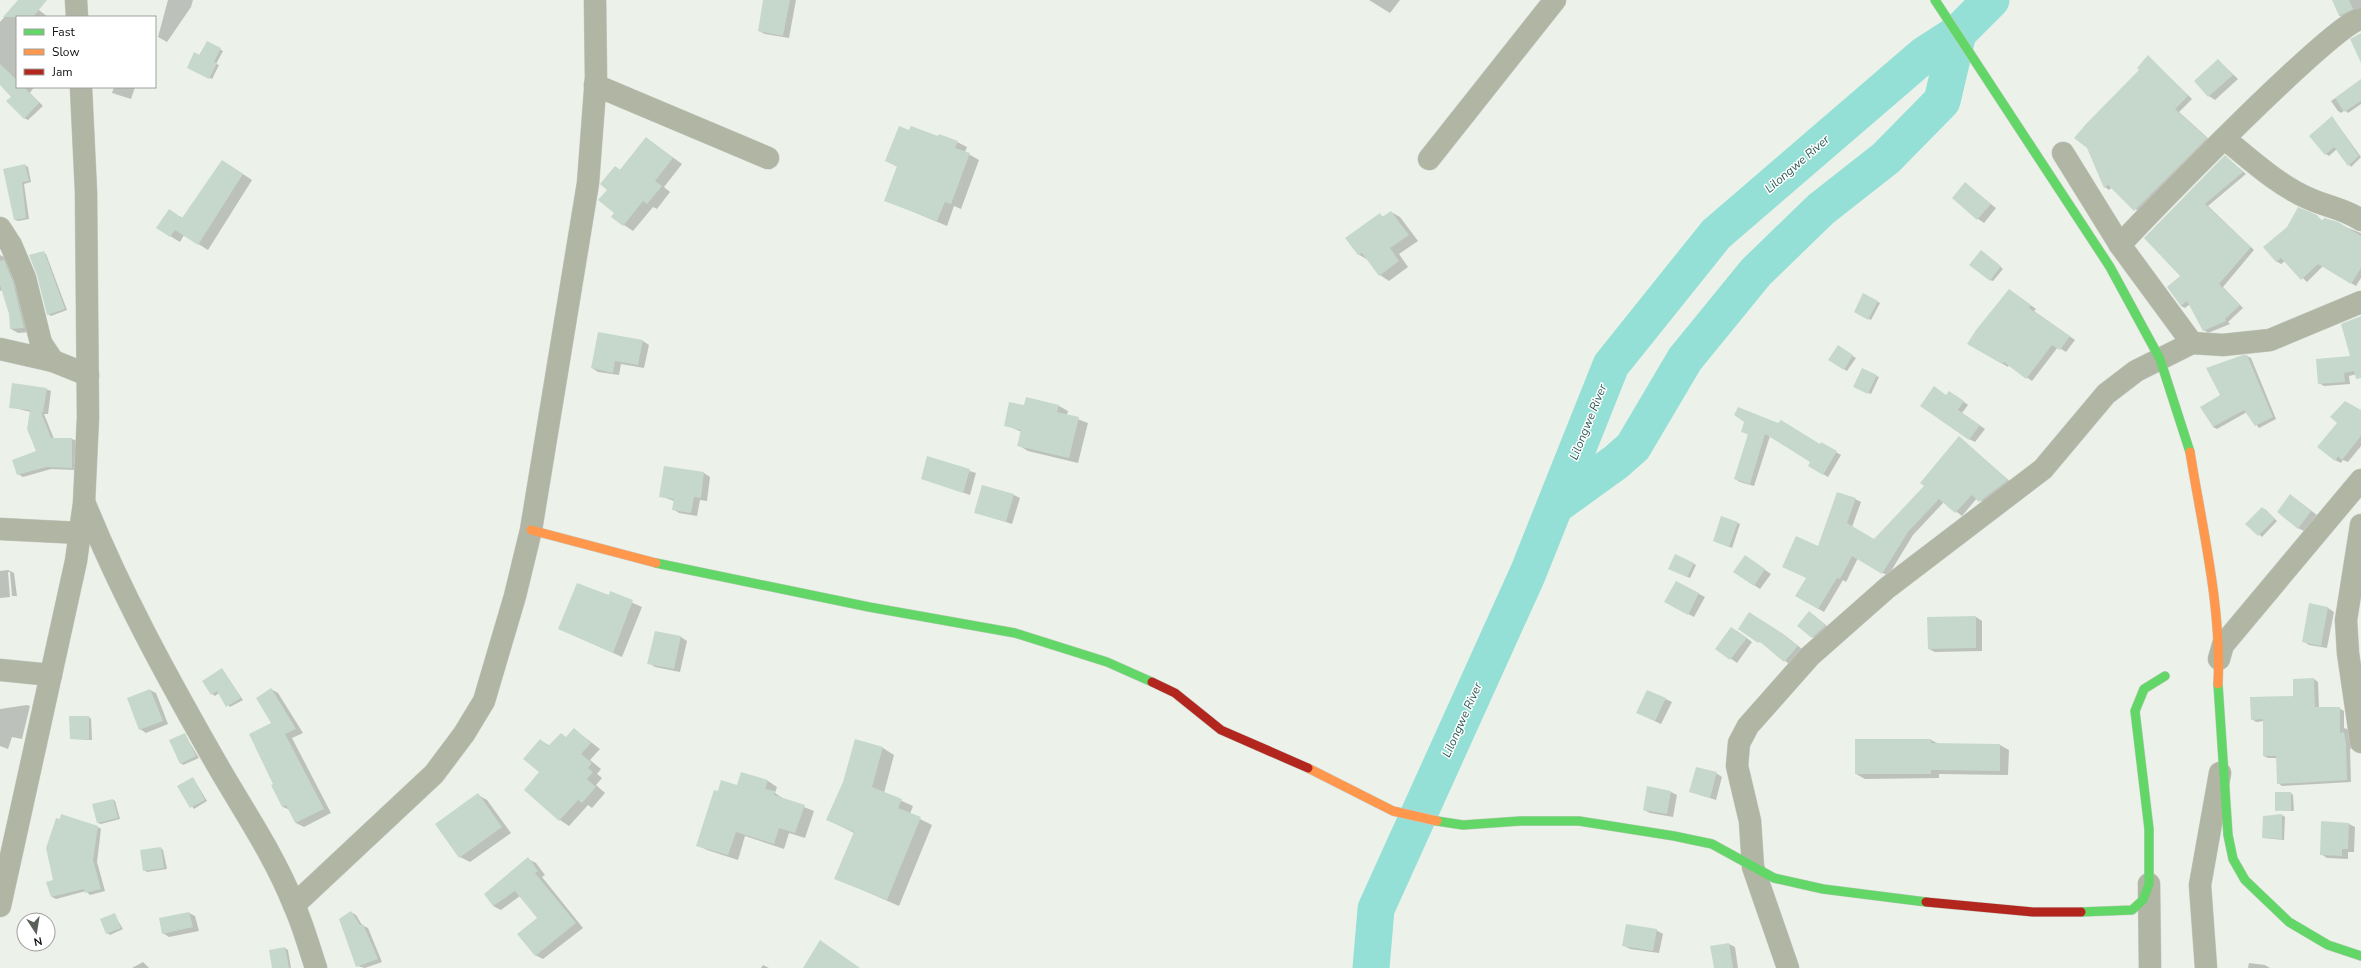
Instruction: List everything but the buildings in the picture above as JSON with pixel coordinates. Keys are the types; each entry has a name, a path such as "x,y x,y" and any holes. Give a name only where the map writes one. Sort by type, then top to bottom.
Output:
{"street":[{"path":"76,0 77,16"},
{"path":"294,905 434,774 464,734 487,694 513,603 531,530 588,183 595,85 596,0"},
{"path":"1430,159 1555,0"},
{"path":"1935,0 2032,145 2110,267 2160,359 2189,447 2210,575 2219,659 2217,697 2228,835 2233,859 2245,880 2290,922 2328,945 2361,956"},
{"path":"2120,245 2299,65 2346,26 2356,19 2361,19"},
{"path":"595,85 768,158"},
{"path":"0,906 51,674 80,533 84,503 87,465 88,375 86,192 81,88"},
{"path":"2226,139 2276,180 2309,199 2357,210"},
{"path":"2063,153 2120,245 2192,343"},
{"path":"0,228 11,245 25,278 41,343 53,362"},
{"path":"1788,968 1753,867 1750,820 1737,766 1739,743 1748,726 1810,656 1893,583 2043,469 2106,394 2136,371 2192,343 2223,345 2270,340 2361,302"},
{"path":"0,349 53,362 88,375"},
{"path":"2219,659 2223,645 2361,480"},
{"path":"84,503 108,562 137,619 212,756 237,796 294,905 316,968"},
{"path":"2361,525 2346,620 2348,653 2361,742"},
{"path":"0,528 80,533"},
{"path":"531,530 663,565 869,607 1015,633 1126,668 1174,693 1221,730 1321,774 1393,811 1417,818 1463,825 1520,821 1579,821 1674,836 1712,844 1774,878 1823,889 1953,906 2033,912 2097,912 2132,910 2143,900 2149,884"},
{"path":"0,670 51,674"},
{"path":"2150,968 2149,829 2135,712 2139,694 2150,682 2165,676"},
{"path":"2206,968 2200,885 2222,758"}],"waterway":[{"name":"Lilongwe River","path":"1371,968 1376,909 1528,573 1611,365 1716,234 1924,55 1958,33 1991,0"},
{"path":"1555,506 1616,462 1633,447 1685,359 1756,272 1821,209 1886,158 1942,101 1958,33"}],"traffic: fast":[{"path":"1935,0 2110,267 2160,359 2190,452"},
{"path":"656,563 869,607 1015,633 1107,662 1152,682"},
{"path":"2081,912 2132,910 2143,900 2149,884 2149,829 2135,711 2144,689 2165,676"},
{"path":"2218,684 2228,835 2233,859 2245,880 2289,922 2328,945 2361,956"},
{"path":"1437,821 1463,825 1520,821 1579,821 1674,836 1712,844 1774,878 1823,889 1926,902"}],"traffic: slow":[{"path":"2190,452 2214,597 2217,626 2218,684"},
{"path":"531,530 656,563"},
{"path":"1308,768 1393,811 1437,821"}],"traffic: jam":[{"path":"1152,682 1175,693 1221,730 1308,768"},
{"path":"1926,902 2033,912 2081,912"}]}
